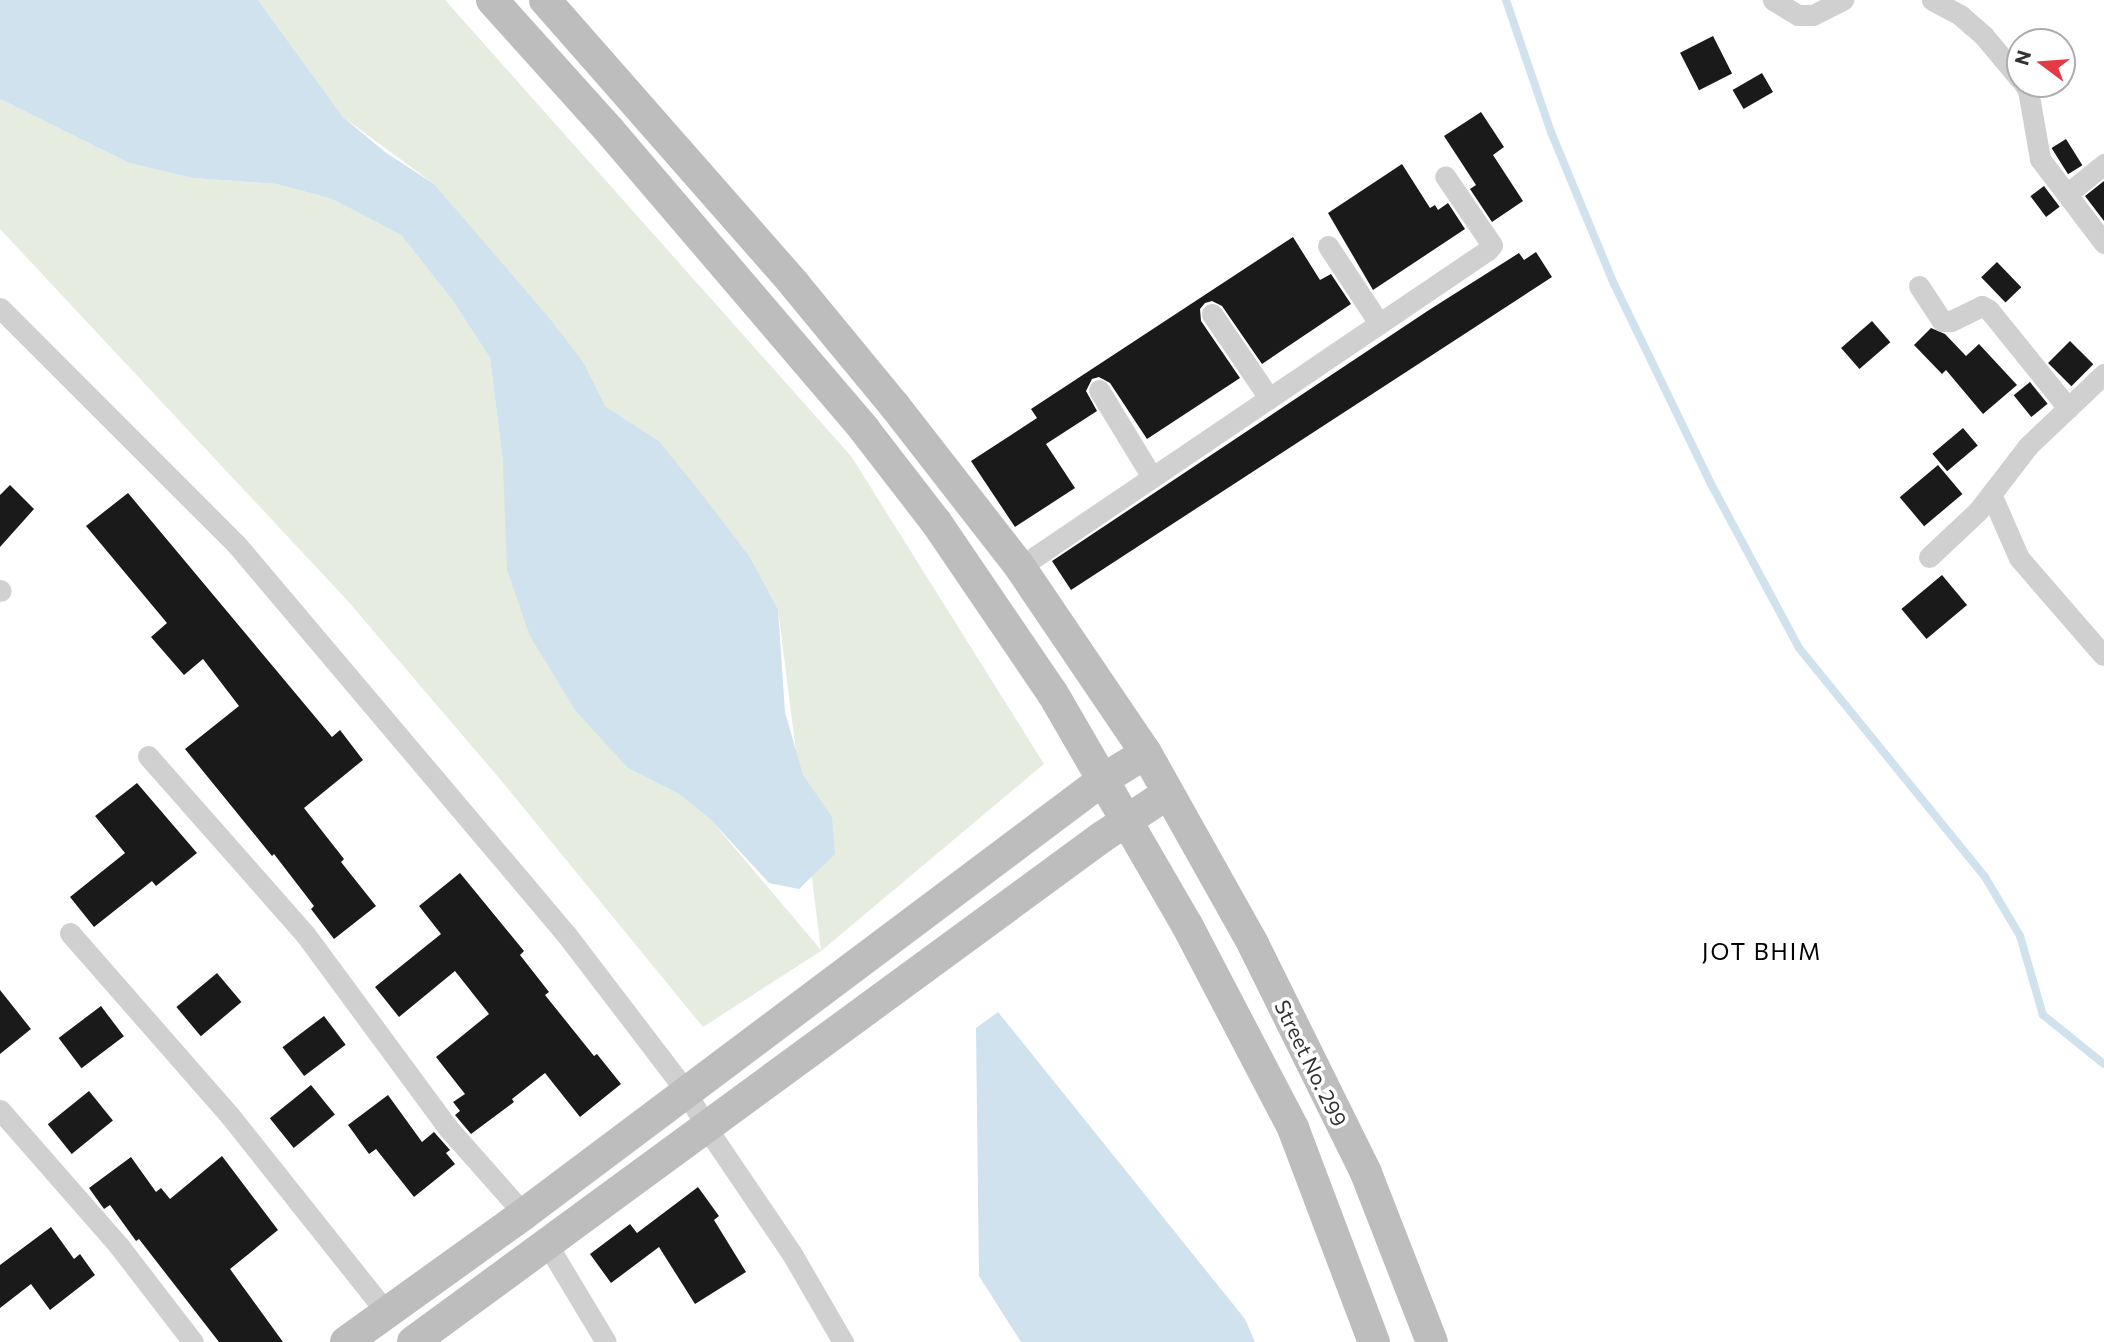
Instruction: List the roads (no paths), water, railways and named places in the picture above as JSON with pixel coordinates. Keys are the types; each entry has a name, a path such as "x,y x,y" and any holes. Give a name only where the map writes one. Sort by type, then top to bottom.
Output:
{"street":[{"path":"492,0 609,130 864,429 936,522 1053,694 1187,925 1293,1128 1374,1342"},
{"name":"Street No. 299","path":"545,0 795,285 903,415 1020,567 1146,753 1253,944 1366,1173 1432,1342"},
{"path":"1773,0 1798,15 1813,15 1843,0"},
{"path":"1933,0 1960,15 1984,36 2006,62"},
{"path":"2029,98 2040,159 2104,243"},
{"path":"2067,194 2104,164"},
{"path":"1020,567 1488,250 1492,245 1446,176"},
{"path":"1328,246 1379,323"},
{"path":"1919,286 1942,321 1951,321 1982,306 1989,310 2068,408"},
{"path":"0,308 237,545 566,934 686,1091 706,1127 792,1254 843,1342"},
{"path":"1212,314 1269,398"},
{"path":"1929,557 1991,495 2028,446 2104,374"},
{"path":"1099,390 1152,477"},
{"path":"1991,495 2019,558 2103,655"},
{"path":"346,1342 524,1214 1104,779 1146,753"},
{"path":"148,756 305,933 448,1128 524,1214"},
{"path":"413,1342 1127,820 1167,794"},
{"path":"70,933 230,1117 386,1312"},
{"path":"0,1110 119,1245 193,1342"},
{"path":"547,1244 606,1342"}],"water":[{"path":"0,0 258,0 343,117 385,152 434,184 550,319 583,362 605,406 659,441 750,557 778,609 785,712 803,775 832,817 835,854 799,889 769,883 711,820 679,794 628,768 575,710 530,636 507,570 503,463 490,358 453,301 401,235 332,199 277,184 193,178 129,163 0,99"},
{"path":"998,1012 1245,1319 1255,1342 1021,1342 979,1276 976,1028"}],"waterway":[{"path":"1506,0 1551,132 1614,284 1710,482 1799,648 1985,877 2020,936 2043,1015 2104,1064"}],"district":[{"name":"JOT BHIM","path":"1762,951"}]}
